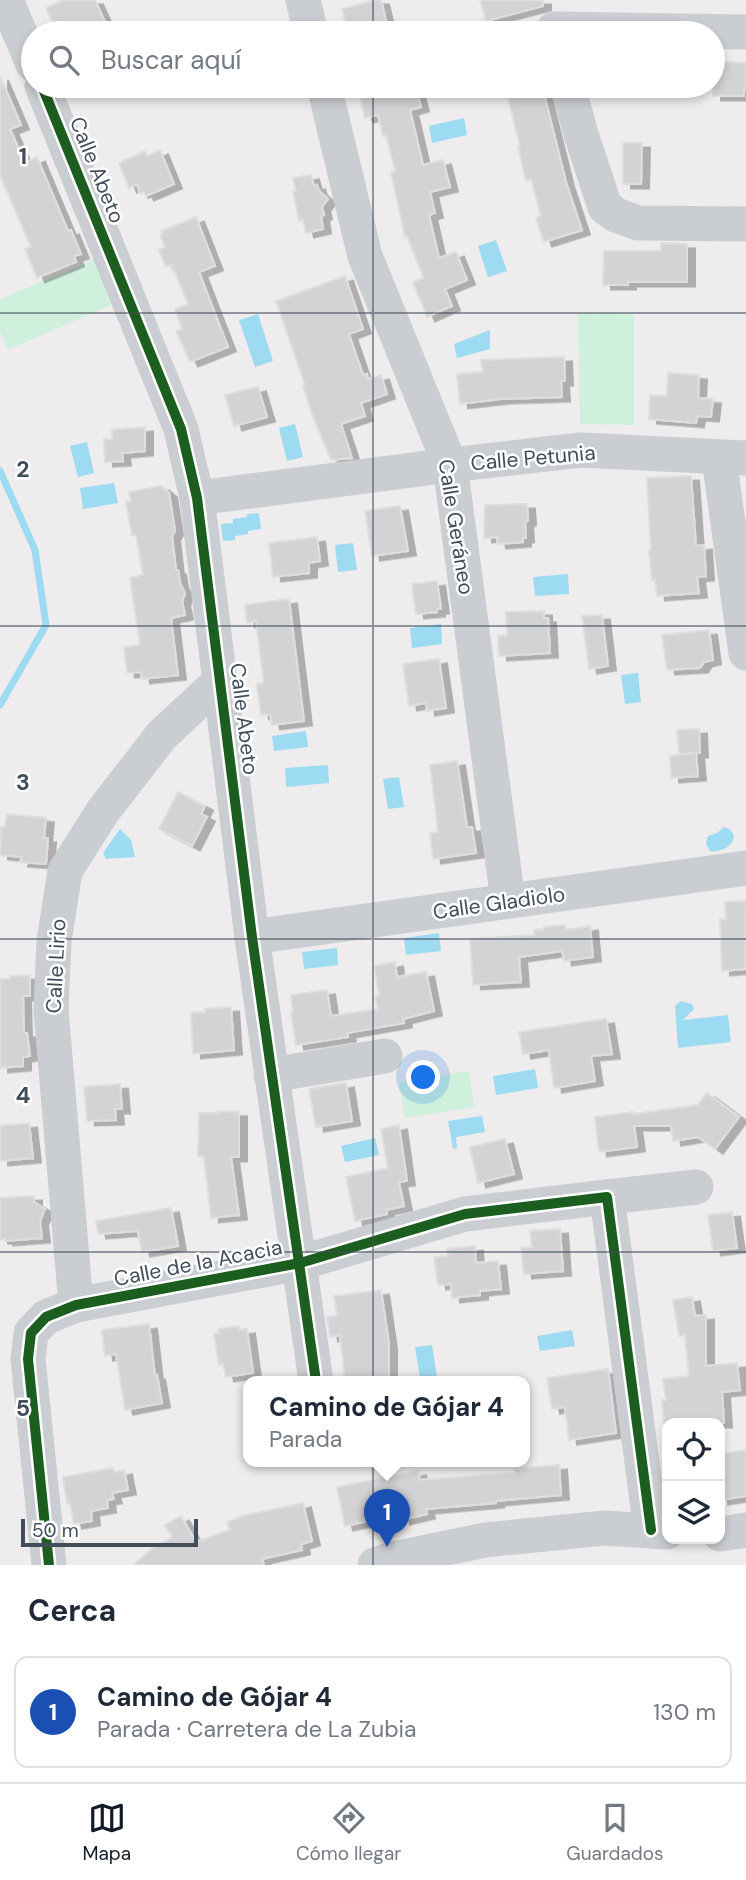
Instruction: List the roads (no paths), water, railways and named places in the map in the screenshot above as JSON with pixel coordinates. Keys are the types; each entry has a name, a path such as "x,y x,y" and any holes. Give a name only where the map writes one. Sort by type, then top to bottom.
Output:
{"street":[{"path":"5,0 21,37"},
{"path":"303,0 308,21"},
{"path":"725,31 746,32"},
{"name":"Calle Abeto","path":"47,98 181,429 197,498 252,937 315,1376"},
{"name":"Calle Geráneo","path":"327,98 365,256 450,465 508,901"},
{"path":"571,98 605,207 616,215 638,223 746,224"},
{"name":"Calle Petunia","path":"197,498 581,450 732,458"},
{"path":"732,458 746,653"},
{"name":"Calle Lirio","path":"76,1305 51,1010 54,940 65,871 103,811 162,735 219,682"},
{"name":"Calle Gladiolo","path":"252,937 746,868"},
{"path":"271,1075 385,1056"},
{"name":"Calle de la Acacia","path":"49,1565 28,1359 31,1333 46,1317 76,1305 300,1263 465,1213 696,1186"},
{"path":"375,1565 485,1540 605,1528 659,1531 607,1197"},
{"path":"725,1533 746,1530"}],"water":[{"path":"464,118 467,135 432,143 429,126"},
{"path":"496,240 507,271 488,277 478,246"},
{"path":"258,314 273,361 255,367 239,320"},
{"path":"490,330 490,349 457,358 454,344"},
{"path":"295,424 303,457 287,461 279,428"},
{"path":"87,442 94,473 78,477 70,446"},
{"path":"114,483 118,503 83,509 80,488"},
{"path":"259,513 261,529 235,536 235,540 223,541 221,524 233,523 233,519 247,517 247,514"},
{"path":"353,543 357,570 338,572 335,545"},
{"path":"568,574 569,594 535,596 533,577"},
{"path":"441,624 442,644 412,648 410,628"},
{"path":"638,673 641,702 625,704 621,675"},
{"path":"306,731 308,747 274,751 272,736"},
{"path":"328,765 329,783 286,787 285,768"},
{"path":"399,777 404,807 388,809 383,779"},
{"path":"724,827 733,834 732,843 723,850 710,851 706,844 708,836"},
{"path":"120,829 131,840 135,857 106,859 103,853"},
{"path":"439,933 441,951 406,955 404,938"},
{"path":"337,948 338,965 304,969 302,952"},
{"path":"681,1001 692,1004 694,1009 683,1020 728,1015 731,1042 678,1048 675,1006"},
{"path":"535,1069 538,1088 496,1095 493,1076"},
{"path":"482,1116 485,1132 456,1137 457,1148 453,1149 448,1121"},
{"path":"375,1138 379,1155 345,1162 341,1146"},
{"path":"572,1330 575,1346 540,1351 537,1336"},
{"path":"432,1345 437,1376 420,1376 415,1347"}],"waterway":[{"path":"0,471 35,550 46,625 0,705"}],"place":[{"name":"Camino de Gójar 4","path":"387,1547"}]}
